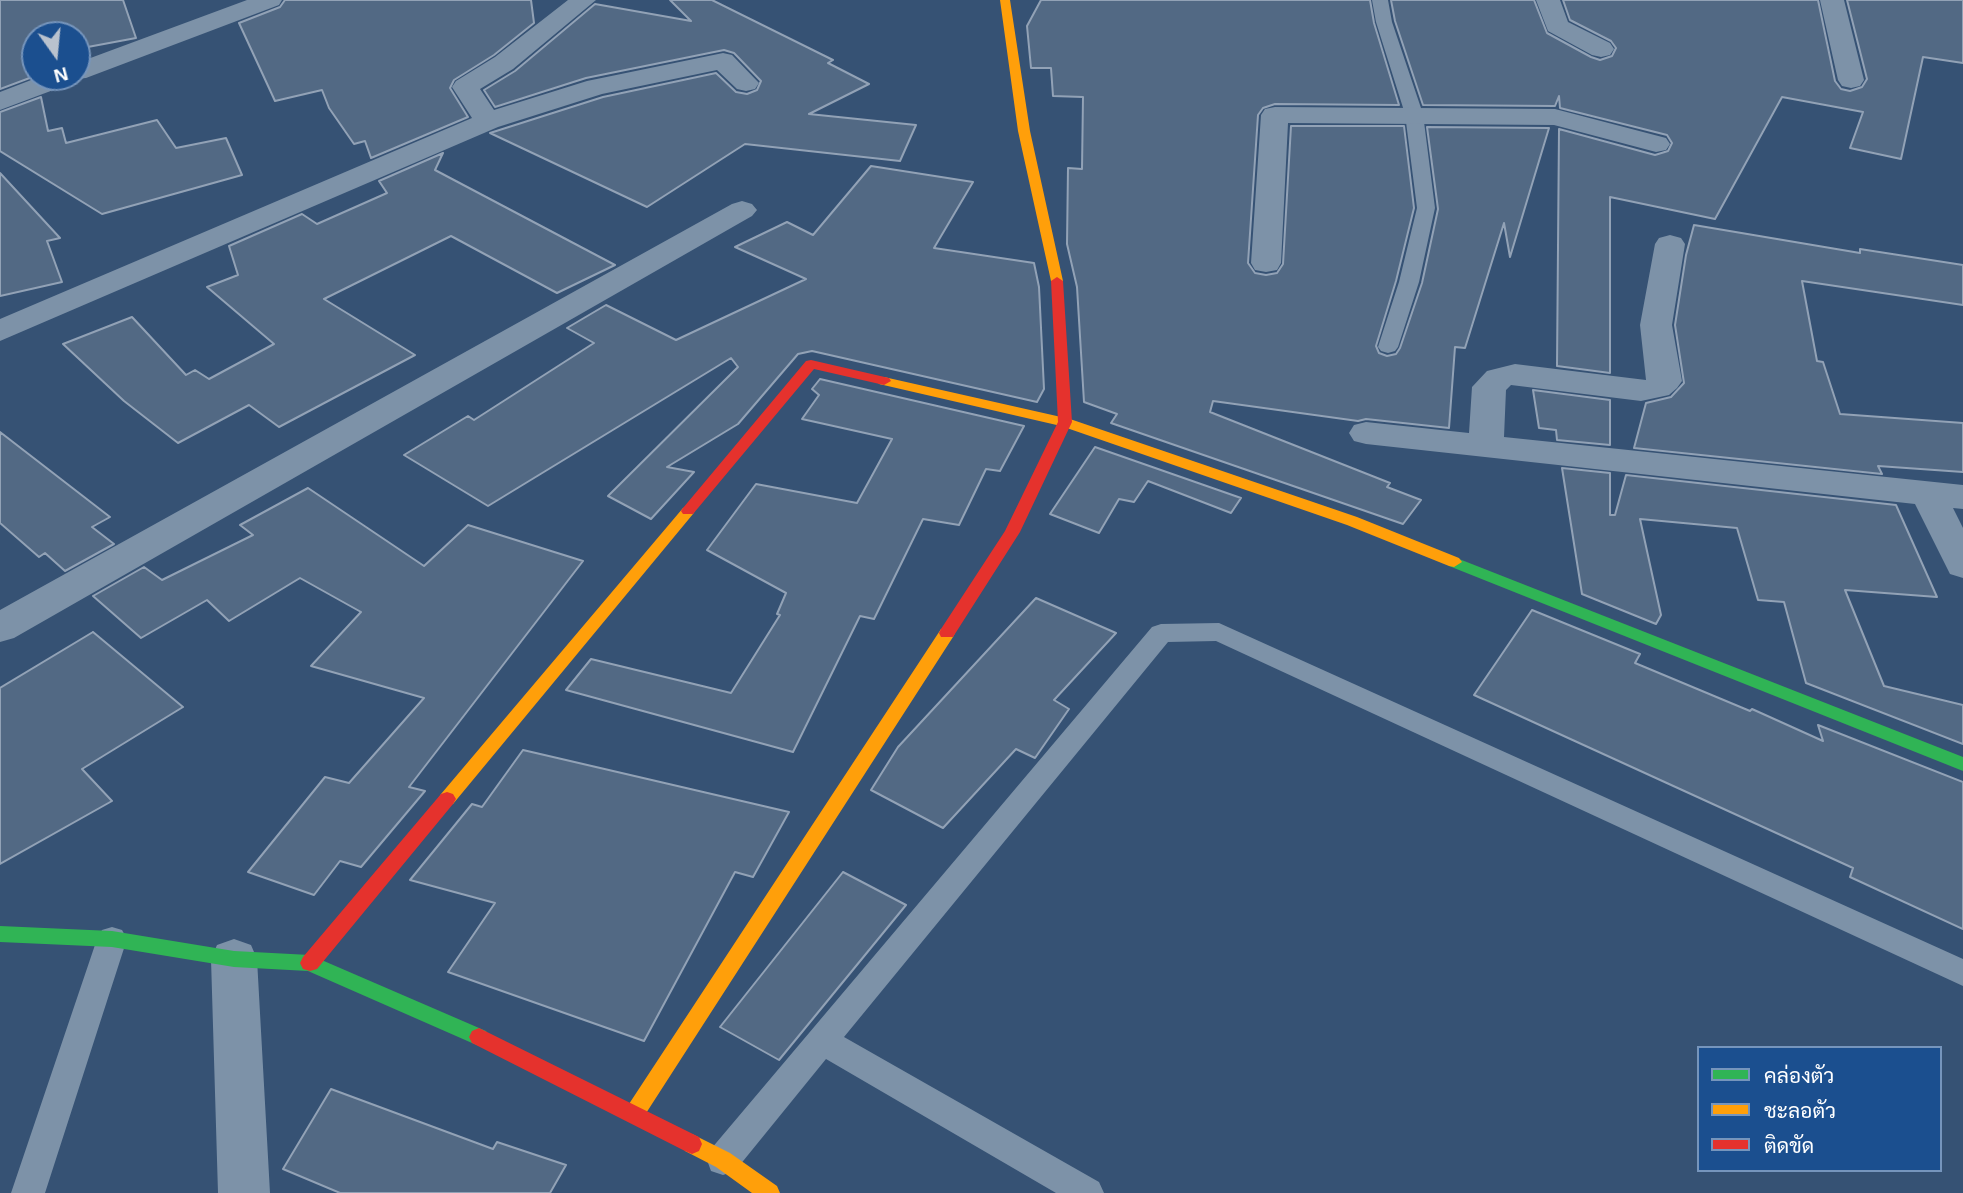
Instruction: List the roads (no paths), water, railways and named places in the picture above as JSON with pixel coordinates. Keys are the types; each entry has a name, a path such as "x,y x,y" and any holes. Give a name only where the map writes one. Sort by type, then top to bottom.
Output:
{"street":[{"path":"91,67 271,0"},
{"path":"488,121 465,87 504,63 584,0"},
{"path":"634,1114 1012,532 1065,422 1058,287 1024,131 1005,0"},
{"path":"1548,0 1558,26 1601,49"},
{"path":"1832,0 1851,80"},
{"path":"0,331 488,121 596,87 723,61 746,83"},
{"path":"0,102 28,91"},
{"path":"1266,263 1275,115 1555,117 1656,144"},
{"path":"0,628 742,210"},
{"path":"1486,446 1489,387 1499,377 1515,374 1641,391 1657,388 1665,381 1656,325 1670,243"},
{"path":"310,963 811,364 1065,422 1352,521 1963,764"},
{"path":"1366,433 1946,496 1963,565"},
{"path":"0,934 112,939 234,959 310,963 443,1019 634,1114 723,1160 769,1193"},
{"path":"234,959 244,1193"}],"lane":[{"path":"1380,0 1384,22 1414,114 1426,208 1409,282 1388,347"},
{"path":"723,1160 1161,633 1219,632 1963,973"},
{"path":"28,1193 112,939"},
{"path":"822,1040 1087,1193"}]}
